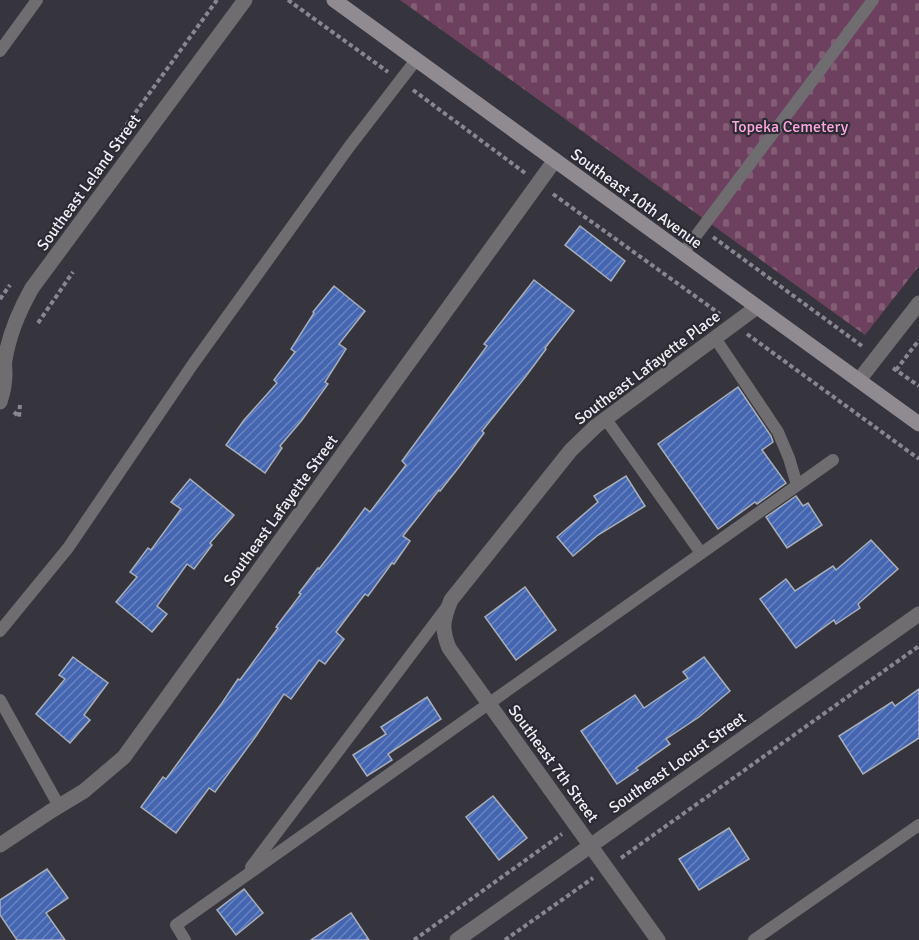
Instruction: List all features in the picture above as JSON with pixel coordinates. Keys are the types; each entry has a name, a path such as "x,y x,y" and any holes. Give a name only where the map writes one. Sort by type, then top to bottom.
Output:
{"main road":[{"name":"Southeast 10th Avenue","path":"334,0 919,424"}],"street":[{"name":"Southeast Leland Street","path":"1,400 5,375 4,362 10,338 19,313 32,288 245,0"},
{"name":"Southeast Lafayette Street","path":"0,845 84,791 124,757 555,160"},
{"path":"859,380 919,303"},
{"name":"Southeast Lafayette Place","path":"451,600 571,450 605,418 757,307"},
{"name":"Southeast 7th Street","path":"451,600 444,618 444,637 449,648 658,940"},
{"name":"Southeast Locust Street","path":"457,940 919,614"}],"lane":[{"path":"0,51 37,0"},
{"path":"683,253 873,0"},
{"path":"0,631 68,548 193,364 349,147 417,60"},
{"path":"715,338 777,432 789,458 797,485"},
{"path":"605,418 701,553"},
{"path":"185,940 176,925 832,460"},
{"path":"243,878 451,600"},
{"path":"0,700 59,806"},
{"path":"754,940 919,825"}],"path":[{"path":"288,0 919,459"},
{"path":"701,229 919,386"},
{"path":"35,327 73,272"},
{"path":"896,370 919,340"},
{"path":"1,400 19,417 22,394"},
{"path":"505,940 919,646"},
{"path":"414,940 576,825"}],"green space":[{"name":"Topeka Cemetery","path":"400,0 919,0 919,266 865,335"}],"building":[{"path":"580,226 625,261 611,281 565,245"},
{"path":"534,280 574,311 482,431 484,433 459,467 403,536 410,541 368,596 365,594 336,632 344,639 325,664 319,660 291,699 284,694 215,792 209,788 176,833 141,807 163,777 166,779 238,679 240,680 318,568 365,508 370,512 406,465 402,461 487,346 484,344"},
{"path":"334,286 365,311 339,344 346,349 325,382 328,384 280,446 282,448 265,473 226,445 244,420 277,383 274,380 295,352 291,349 313,312"},
{"path":"738,387 771,436 773,442 762,450 786,483 718,529 658,444"},
{"path":"626,476 645,506 598,535 573,556 557,537 598,502 594,496"},
{"path":"190,479 234,515 210,543 212,545 194,569 187,564 157,606 167,614 152,632 116,602 137,577 130,572 148,548 151,550 181,509 171,502"},
{"path":"796,496 803,506 808,503 822,525 787,548 766,517"},
{"path":"871,540 898,569 858,604 860,608 836,624 834,620 796,648 760,599 786,579 795,591 833,566 836,570"},
{"path":"525,587 556,630 516,660 485,617"},
{"path":"73,657 108,683 84,715 90,720 70,743 36,714 65,679 59,675"},
{"path":"704,657 730,691 699,717 666,739 670,744 617,784 581,731 635,695 644,708 688,678 683,672"},
{"path":"919,689 919,738 863,774 839,736 892,702 895,706"},
{"path":"427,697 441,719 388,754 392,760 367,776 353,755 386,734 381,727"},
{"path":"493,796 527,838 499,860 466,817"},
{"path":"729,828 749,859 699,890 679,859"},
{"path":"47,869 68,898 46,913 65,940 17,940 0,915 0,900"},
{"path":"244,889 263,913 236,935 217,910"},
{"path":"351,913 369,940 311,940"}]}
